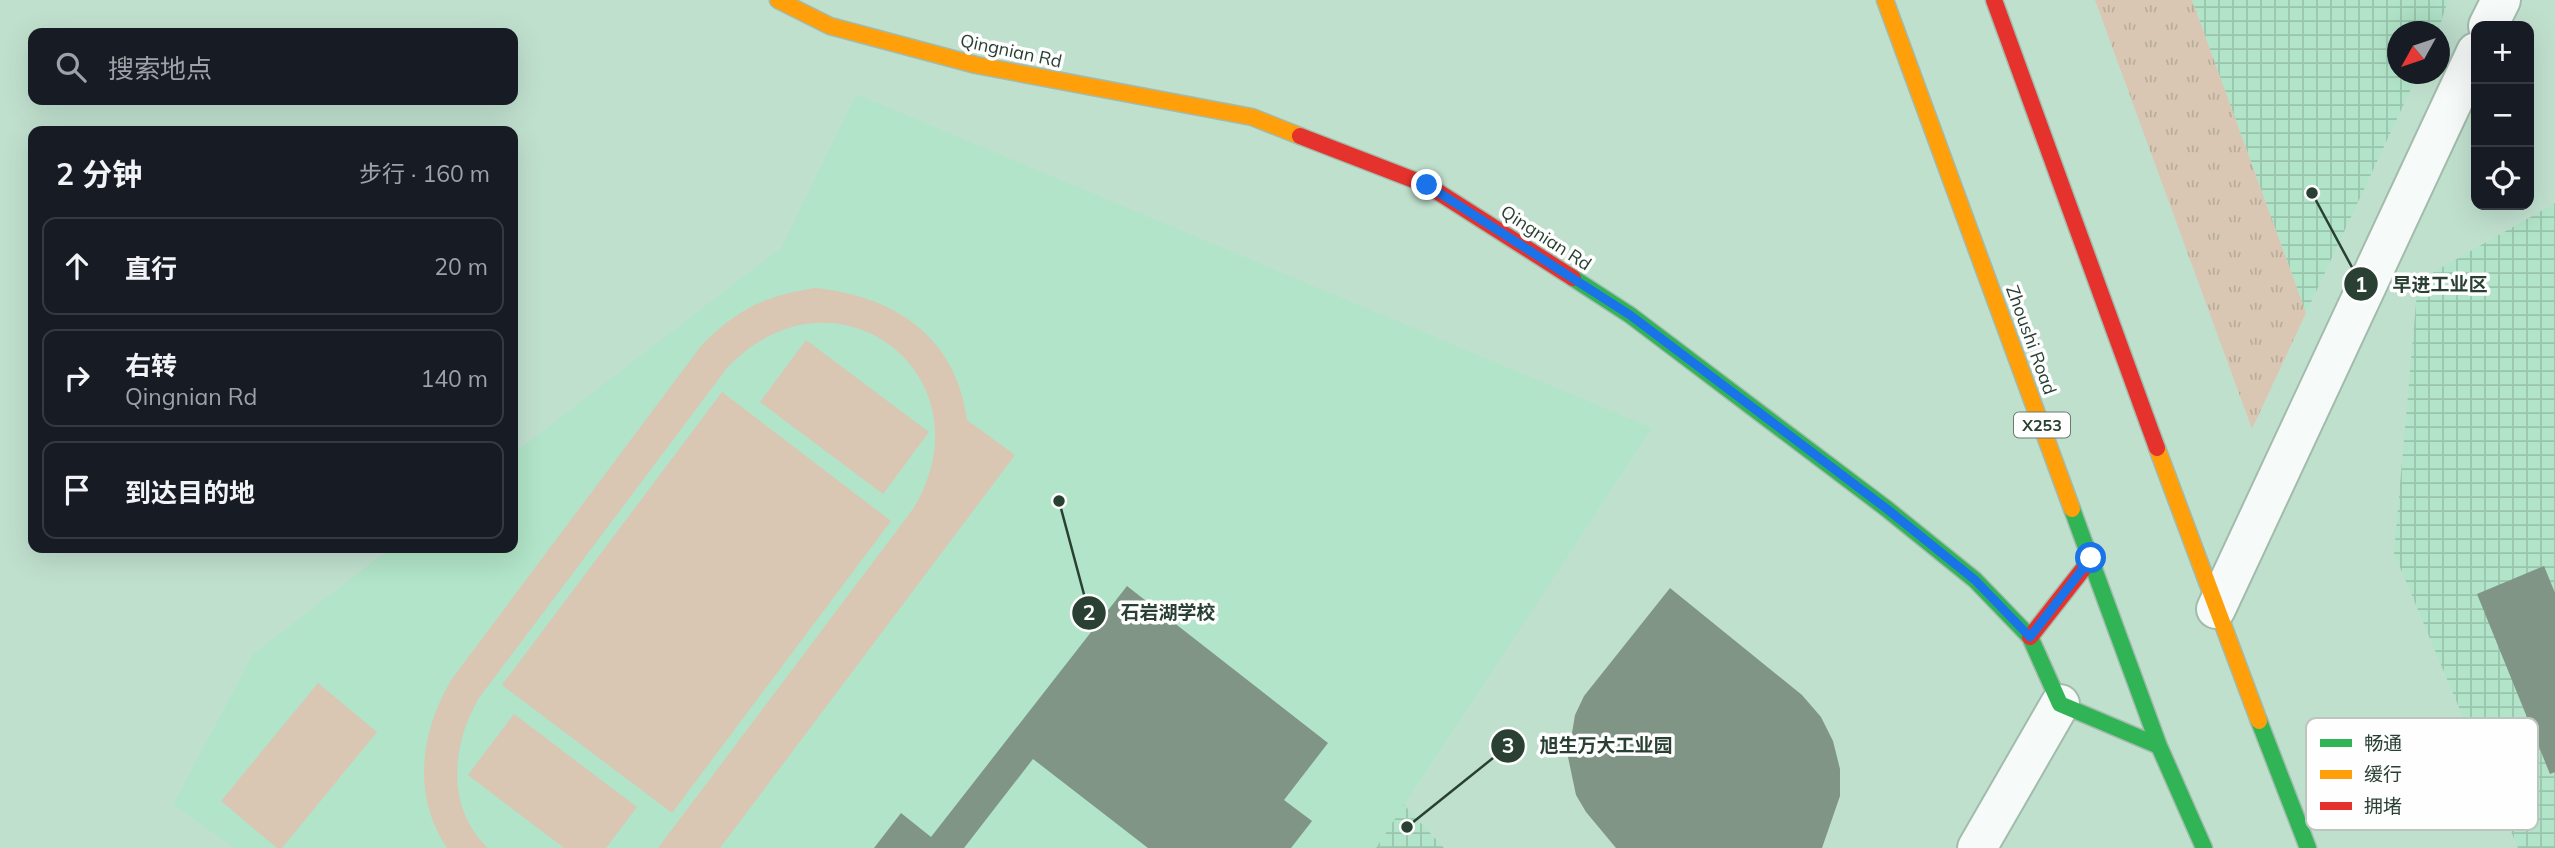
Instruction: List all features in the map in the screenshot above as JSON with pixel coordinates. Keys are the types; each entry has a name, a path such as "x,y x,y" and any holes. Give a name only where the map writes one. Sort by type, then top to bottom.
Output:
{"main road":[{"name":"Qingnian Rd","path":"778,0 830,26 976,65 1252,117 1427,185 1652,331 1975,580 2030,637 2060,705"},
{"name":"Zhoushi Road","path":"1885,0 2160,746 2204,848"},
{"path":"1994,0 2216,609 2308,848"},
{"path":"2030,637 2091,558"},
{"path":"2060,705 2160,746"}],"street":[{"path":"2490,21 2501,0"},
{"path":"2216,609 2471,63"},
{"path":"1976,848 2060,705"}],"shaded area":[{"path":"2192,0 2448,0 2441,21 2387,21 2387,84 2413,84 2306,313"},
{"path":"856,94 1652,428 1376,848 235,848 173,805 253,654 384,553 518,553 518,450 782,247"},
{"path":"2555,203 2555,848 2518,848 2510,830 2538,830 2538,718 2463,718 2394,553 2418,281"},
{"path":"1404,805 1444,848 1376,848"}],"green space":[{"path":"2095,0 2192,0 2306,313 2252,429"},
{"path":"815,288 871,300 895,311 917,326 935,343 950,365 961,391 967,420 1015,455 720,848 658,848 913,509 933,460 933,415 918,376 891,346 855,327 813,323 769,336 727,368 479,698 463,735 457,775 465,814 474,832 488,848 447,848 428,806 424,763 433,721 451,680 701,346 727,322 752,306 781,295"},
{"path":"806,340 929,432 883,494 760,402"},
{"path":"722,392 891,521 672,813 502,685"},
{"path":"318,683 377,732 282,848 277,848 221,801"},
{"path":"514,714 637,807 606,848 564,848 468,775"}],"building":[{"path":"2544,566 2555,593 2555,772 2550,774 2538,744 2538,718 2527,718 2477,594"},
{"path":"1127,586 1328,743 1284,800 1312,821 1291,848 1148,848 1033,759 964,848 874,848 901,813 931,837"},
{"path":"1670,588 1802,695 1821,717 1833,741 1840,769 1840,796 1822,848 1616,848 1586,812 1576,795 1568,757 1575,715 1584,696"}],"traffic: fast":[{"path":"1573,278 1630,315 1887,509 1975,580 2030,637 2060,704 2159,746"},
{"path":"2072,509 2159,746 2204,848"},
{"path":"2259,721 2308,848"}],"traffic: slow":[{"path":"778,0 830,26 976,65 1252,117 1300,136"},
{"path":"1885,0 2072,509"},
{"path":"2157,448 2259,721"}],"traffic: jam":[{"path":"1994,0 2157,448"},
{"path":"1300,136 1427,185 1573,278"},
{"path":"2030,637 2091,559"}],"place":[{"name":"早进工业区","path":"2312,193"},
{"name":"石岩湖学校","path":"1059,501"},
{"name":"旭生万大工业园","path":"1407,827"}],"route":[{"path":"1427,185 1630,315 1887,509 1975,580 2030,637 2091,558"}]}
